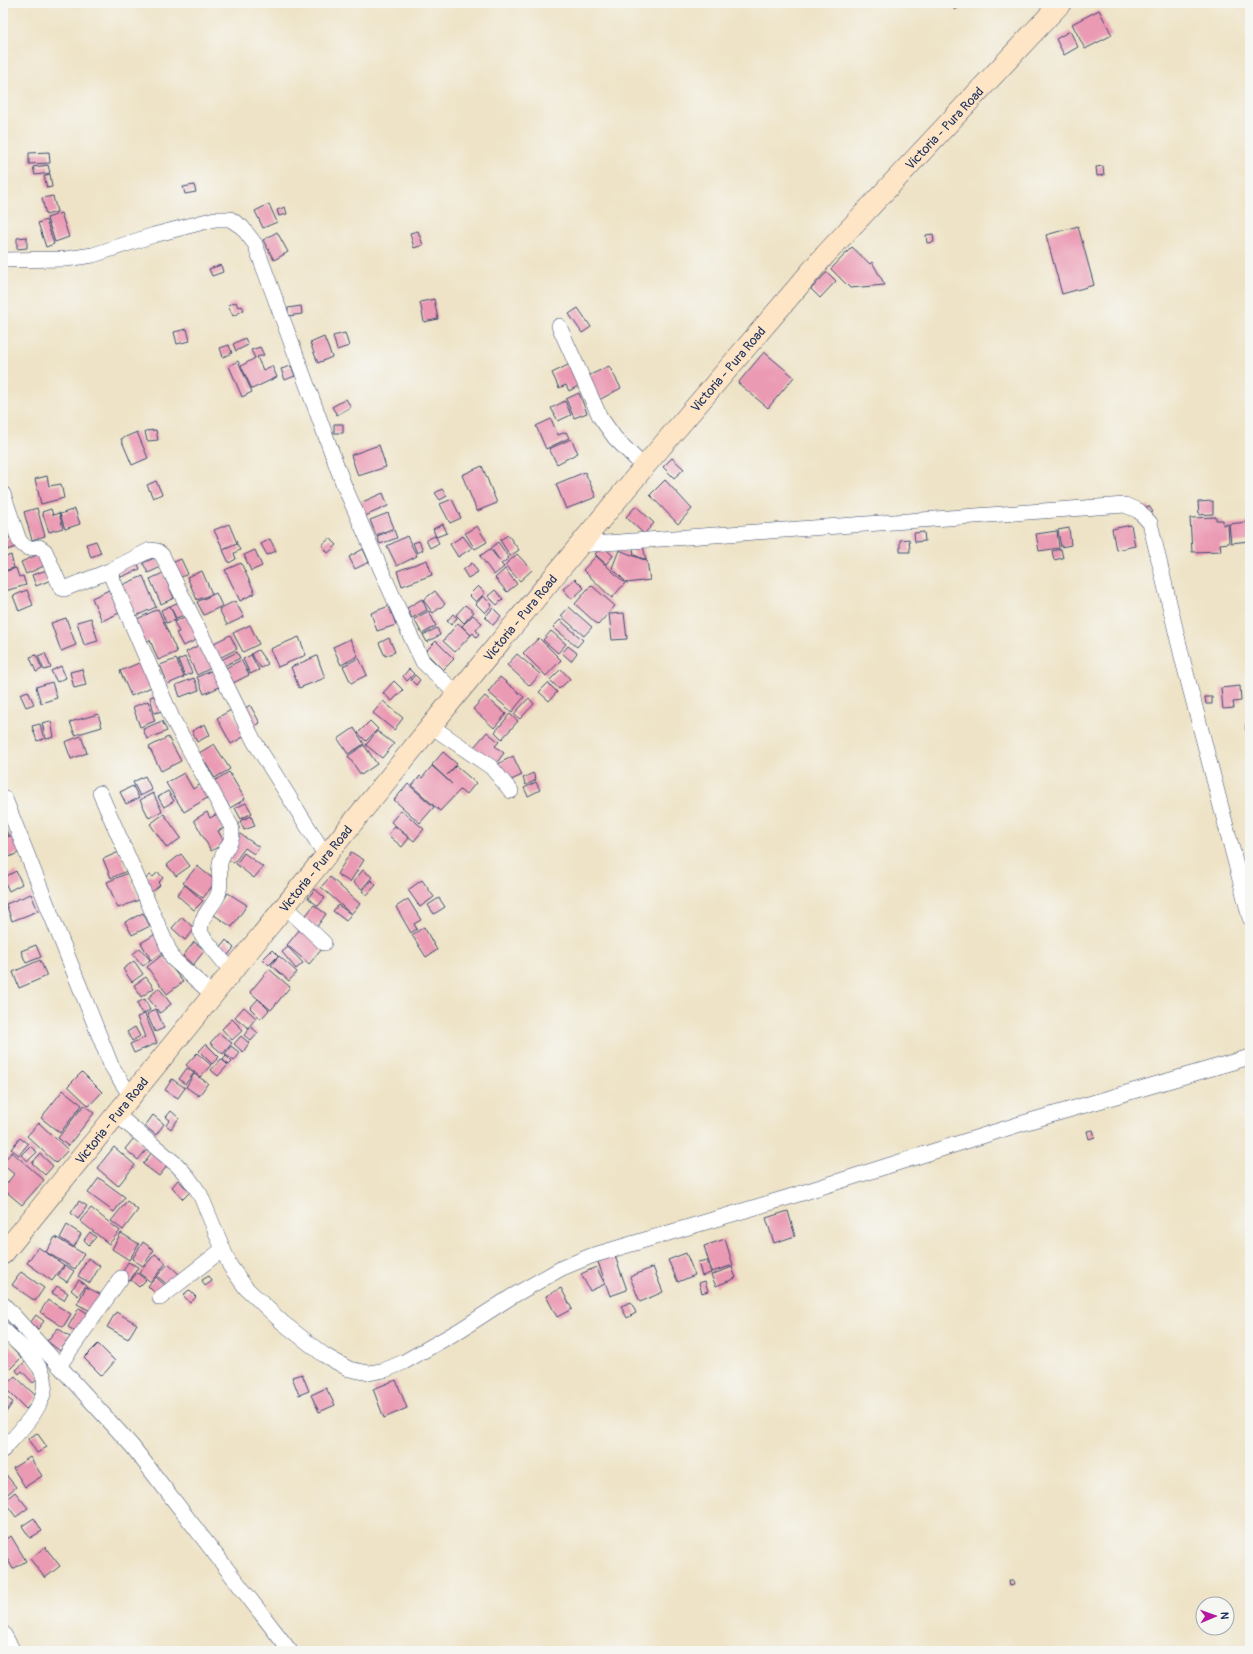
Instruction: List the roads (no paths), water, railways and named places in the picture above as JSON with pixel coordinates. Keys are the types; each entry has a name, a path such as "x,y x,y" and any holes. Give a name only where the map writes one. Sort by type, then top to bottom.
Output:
{"main road":[{"name":"Victoria - Pura Road","path":"3,1254 457,694 644,467 825,255 1061,3"}],"street":[{"path":"3,260 66,260 93,255 154,235 215,219 230,219 242,227 255,244 343,483 409,633 423,662 457,694"},
{"path":"559,326 600,418 615,438 644,467"},
{"path":"3,494 19,540 23,547 29,549 39,547 45,551 62,588 64,589 109,572 150,550 157,551 162,555 254,741 326,856"},
{"path":"579,545 1125,505 1139,511 1150,523 1183,661 1250,918"},
{"path":"109,572 172,718 231,826 232,840 220,861 218,872 220,887 217,896 201,922 200,929 201,934 232,972"},
{"path":"431,726 491,767 511,791"},
{"path":"100,793 172,959 213,995"},
{"path":"5,799 112,1065 131,1097"},
{"path":"285,906 324,943"},
{"path":"116,1114 177,1165 188,1177 200,1194 230,1266 246,1288 283,1324 324,1355 349,1369 369,1373 385,1370 404,1362 460,1330 511,1297 562,1268 590,1256 794,1195 1020,1124 1250,1057"},
{"path":"160,1298 223,1249"},
{"path":"59,1366 121,1278"},
{"path":"3,1304 132,1446 290,1651"},
{"path":"3,1329 40,1367 45,1384 44,1397 36,1410 3,1450"},
{"path":"3,1633 13,1651"}]}
